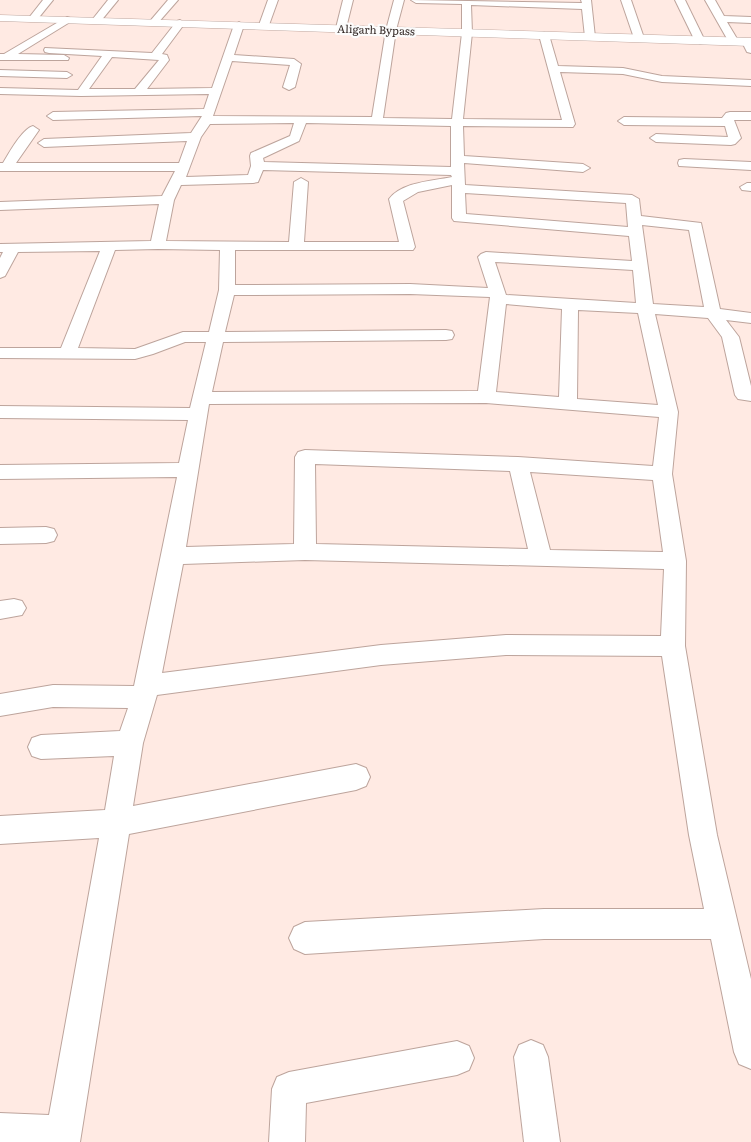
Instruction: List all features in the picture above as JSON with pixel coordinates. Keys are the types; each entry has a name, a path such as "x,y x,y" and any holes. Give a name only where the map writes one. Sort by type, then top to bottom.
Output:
{"main road":[{"name":"Aligarh Bypass","path":"0,18 639,38 734,42 750,45"}],"street":[{"path":"33,19 48,0"},
{"path":"97,20 113,0"},
{"path":"154,22 173,0"},
{"path":"264,26 274,0"},
{"path":"342,28 348,0"},
{"path":"377,121 391,30 399,0"},
{"path":"416,0 586,3 590,37"},
{"path":"626,0 639,38"},
{"path":"680,0 700,41"},
{"path":"710,0 734,42"},
{"path":"466,1 467,33 457,124 459,218 635,226 696,226 713,313 730,337 744,395 751,395"},
{"path":"721,19 751,20"},
{"path":"2,58 67,20"},
{"path":"156,55 180,23"},
{"path":"158,245 167,200 178,181 195,137 207,116 239,25"},
{"path":"53,116 207,116 457,124 569,124 544,35"},
{"path":"49,50 82,55"},
{"path":"2,58 109,54 156,55 163,57 164,60 138,93"},
{"path":"81,93 109,54"},
{"path":"50,93 82,55"},
{"path":"228,58 294,62 296,64 289,87"},
{"path":"554,69 623,71 662,78 751,83"},
{"path":"0,72 67,75"},
{"path":"3,96 17,92 138,93 217,91"},
{"path":"734,140 728,118 730,116 751,116"},
{"path":"178,181 253,179 258,166 256,156 295,138 302,119"},
{"path":"624,121 729,122"},
{"path":"3,167 33,130"},
{"path":"44,143 195,137"},
{"path":"656,138 722,141 751,140"},
{"path":"684,163 751,166"},
{"path":"258,166 459,175 632,199 645,307 669,412 662,474 675,562 674,646 703,835 751,1052"},
{"path":"3,167 184,167"},
{"path":"0,273 6,248 296,245 408,248 396,199 414,189 459,175 584,168"},
{"path":"296,245 300,182"},
{"path":"0,206 167,200"},
{"path":"67,354 109,246"},
{"path":"0,1130 63,1137 130,743 145,692 173,556 200,406 227,290 228,247"},
{"path":"486,397 498,296 486,257 640,266"},
{"path":"227,290 410,289 498,296 570,306 645,307 751,318"},
{"path":"568,404 570,306"},
{"path":"0,353 134,354 151,351 167,342 183,337 217,335 446,335"},
{"path":"0,412 486,397 669,412"},
{"path":"305,552 305,457 518,464 662,474"},
{"path":"518,464 541,558"},
{"path":"0,472 188,470"},
{"path":"0,536 46,536"},
{"path":"173,556 305,552 675,562"},
{"path":"0,705 21,699 78,694 145,692 381,655 506,645 674,646"},
{"path":"41,747 130,743"},
{"path":"0,830 116,823 356,777"},
{"path":"305,938 544,924 724,924"},
{"path":"532,1057 542,1142"},
{"path":"287,1142 289,1089 457,1058"}]}
